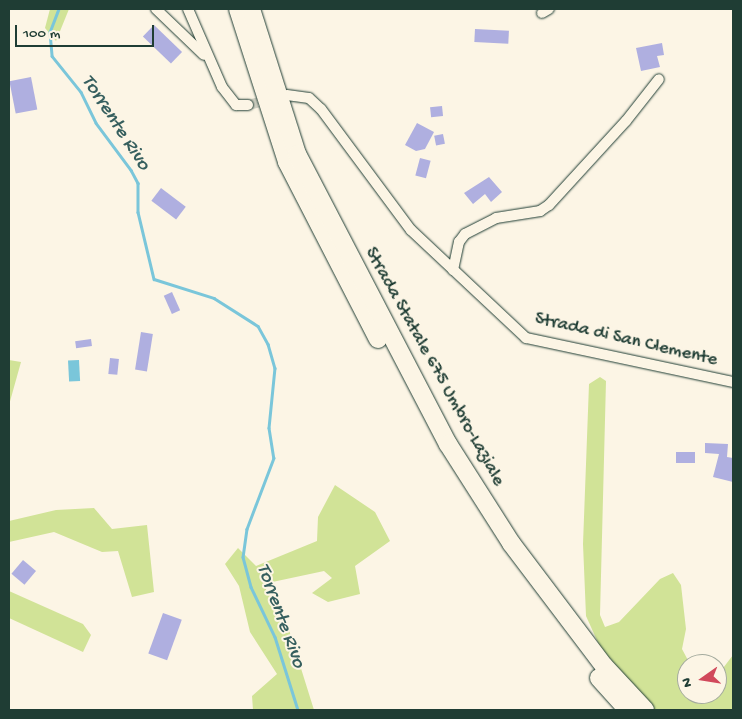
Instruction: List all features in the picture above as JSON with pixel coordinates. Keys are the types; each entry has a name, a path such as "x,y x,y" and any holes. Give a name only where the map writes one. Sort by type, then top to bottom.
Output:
{"highway":[{"name":"Strada Statale 675 Umbro-Laziale","path":"238,9 287,162 439,453 501,547 594,673 628,710"},
{"name":"Strada Statale 675 Umbro-Laziale","path":"251,9 297,154 448,444 511,544 604,666 645,710"}],"street":[{"path":"156,9 206,57"},
{"path":"188,9 206,57 236,105 248,105"},
{"path":"453,270 459,242 465,234 496,218 540,211 549,206 626,121 659,79"},
{"name":"Strada di San Clemente","path":"287,95 310,98 322,109 411,230 526,338 733,382"}],"green space":[{"path":"50,9 69,9 56,41 45,28"},
{"path":"9,360 21,362 9,405"},
{"path":"600,377 606,381 600,615 605,627 619,622 660,579 673,573 681,585 686,629 682,649 685,654 677,654 677,704 727,704 727,663 733,655 733,710 653,710 600,647 586,616 583,544 589,384"},
{"path":"335,485 375,512 390,541 355,566 360,594 328,602 312,593 332,578 324,571 263,584 289,630 314,710 253,710 252,696 277,674 250,632 239,586 225,564 238,548 256,566 317,541 318,517"},
{"path":"94,508 112,529 147,525 154,592 132,597 118,551 102,552 54,532 9,542 9,521 56,510"},
{"path":"9,591 83,624 91,635 83,652 9,618"}],"water":[{"path":"79,360 80,381 69,382 68,361"}],"building":[{"path":"154,25 182,52 171,64 143,37"},
{"path":"475,29 509,31 508,44 474,42"},
{"path":"662,43 664,55 657,56 660,67 641,71 636,48"},
{"path":"31,77 37,109 16,114 9,81"},
{"path":"442,106 443,116 431,117 430,107"},
{"path":"417,123 434,132 425,149 416,151 405,145"},
{"path":"443,134 445,144 436,146 434,136"},
{"path":"420,158 431,161 426,178 415,175"},
{"path":"489,177 502,192 491,202 485,194 473,204 464,193"},
{"path":"161,188 186,207 176,219 151,201"},
{"path":"172,292 180,310 172,314 164,296"},
{"path":"141,332 153,334 147,371 135,370"},
{"path":"91,339 92,346 76,348 75,341"},
{"path":"110,358 119,359 117,375 108,374"},
{"path":"705,443 728,444 727,457 733,458 733,482 713,477 719,454 705,453"},
{"path":"676,452 695,452 695,463 676,463"},
{"path":"23,560 36,571 24,585 11,574"},
{"path":"163,613 182,620 167,660 148,653"}],"waterway":[{"name":"Torrente Rivo","path":"59,9 50,32 52,56 81,92 96,123 131,170 138,183 138,212 154,279 214,298 258,326 268,344 275,368 269,428 274,458 247,529 243,557 251,587 275,637 298,710"}],"tunnel":[{"path":"248,105 272,99"}]}
